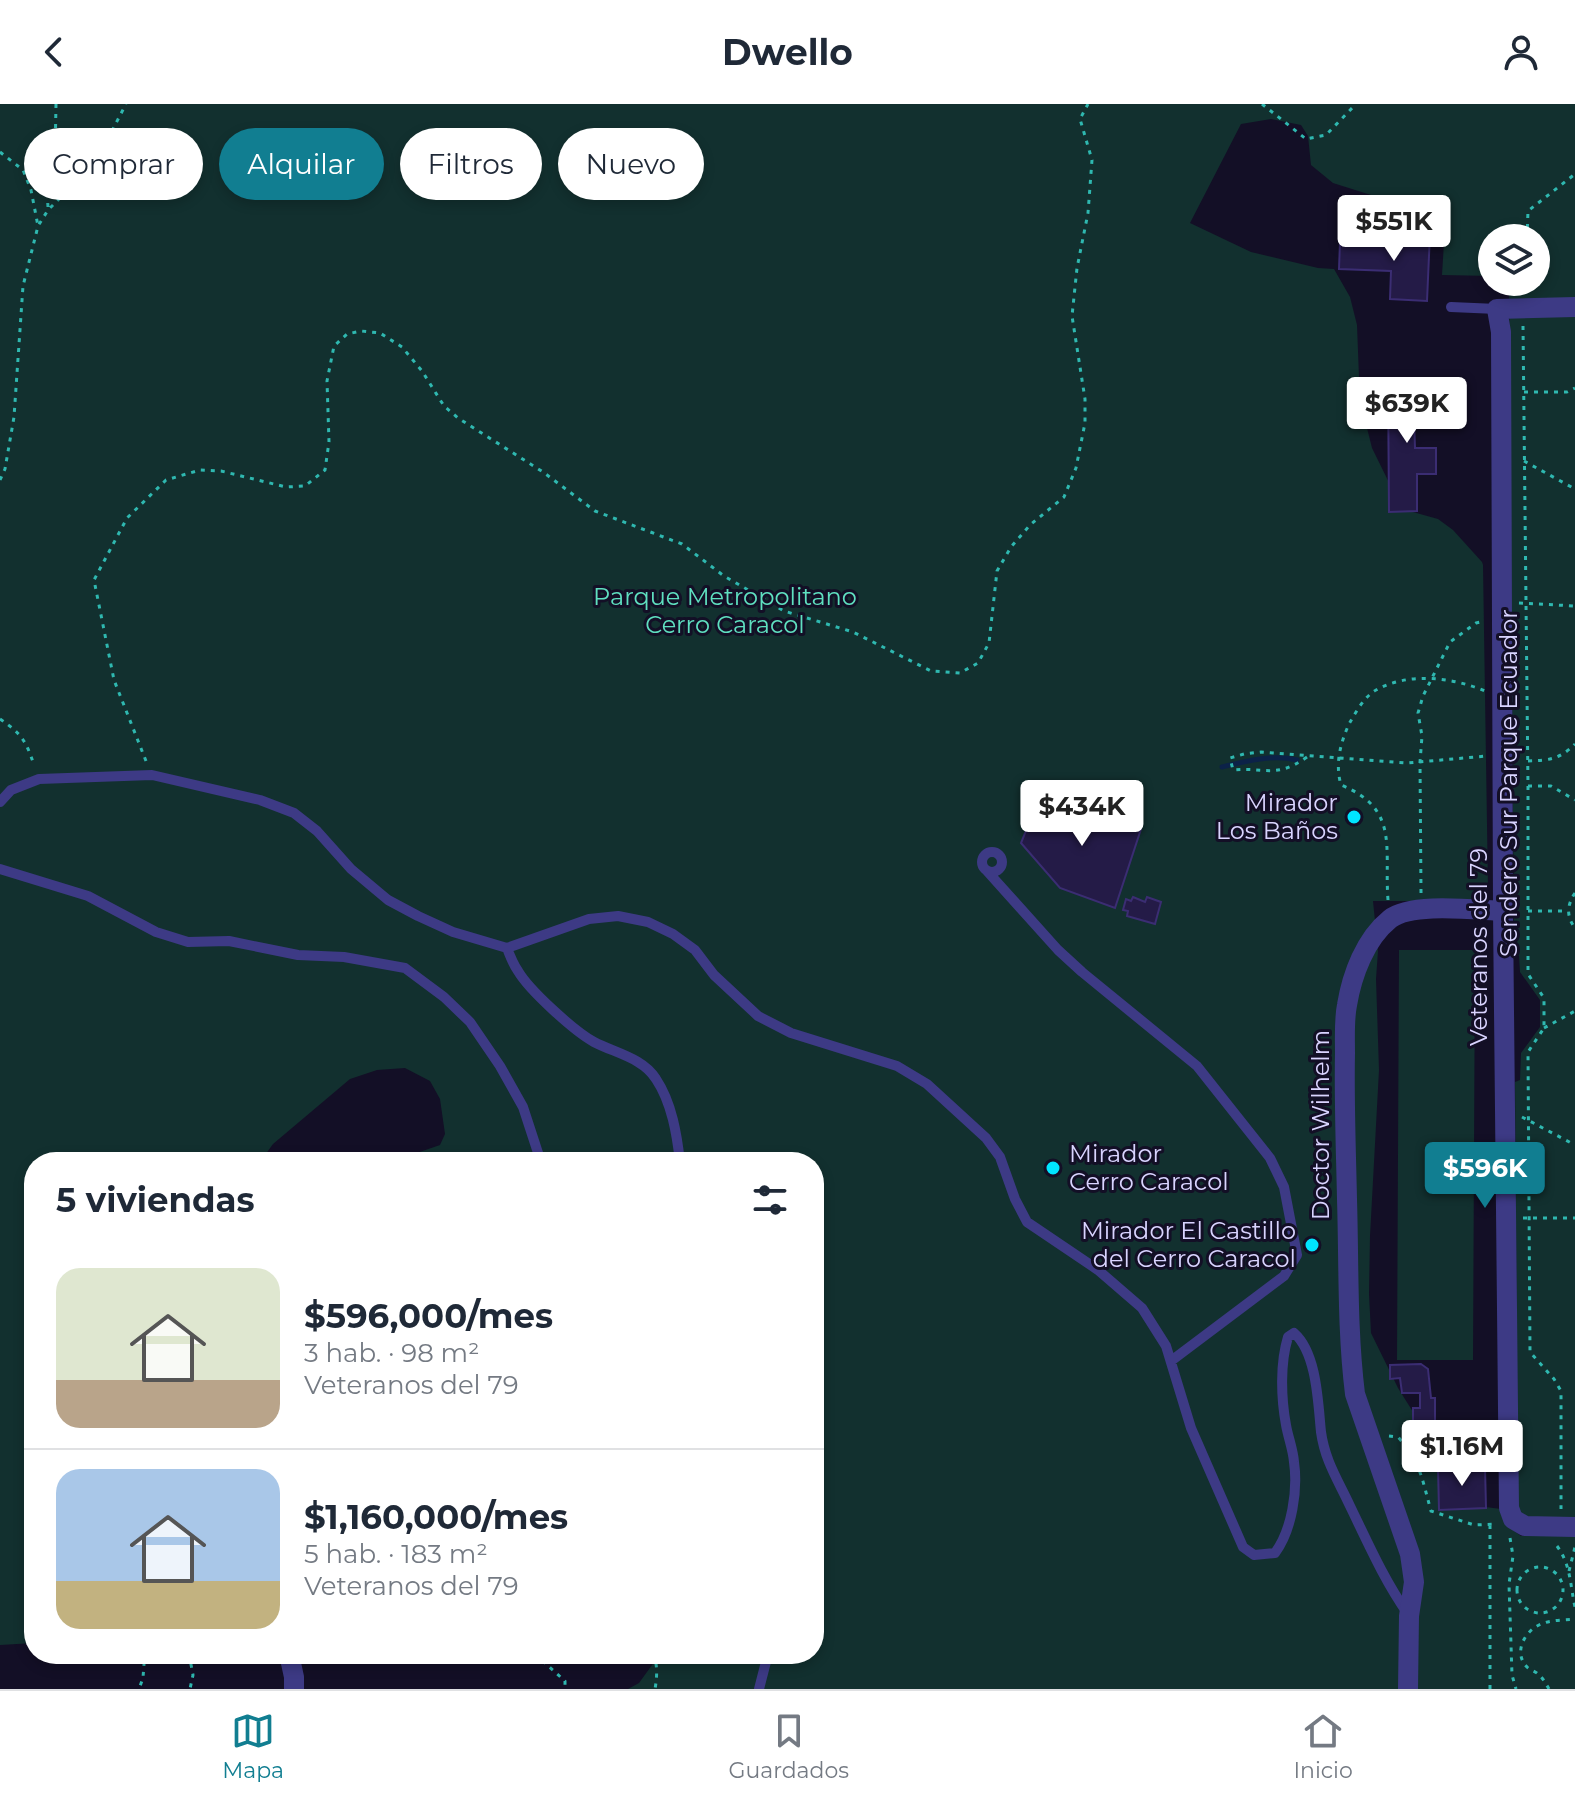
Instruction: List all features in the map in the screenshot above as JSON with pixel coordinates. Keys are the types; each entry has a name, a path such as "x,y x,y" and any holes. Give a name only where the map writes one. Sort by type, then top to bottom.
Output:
{"street":[{"path":"1497,309 1575,307"},
{"name":"Veteranos del 79","path":"1497,309 1501,332 1509,1508 1513,1519 1522,1525 1543,1526 1568,1520"},
{"path":"1389,919 1403,911 1420,909 1503,911"},
{"name":"Doctor Wilhelm","path":"1389,919 1360,959 1346,1009 1344,1102 1349,1329 1355,1394 1410,1554 1414,1582 1409,1616 1408,1689"},
{"path":"291,1664 294,1689"}],"lane":[{"path":"1451,307 1497,309"},
{"path":"0,802 11,790 39,779 152,775 260,800 294,813 317,831 351,869 388,900 453,932 507,948 589,919 618,916 648,922 673,934 695,950 714,975 758,1016 791,1033 897,1066 927,1084 986,1138 1000,1157 1027,1222 1098,1270 1142,1308 1166,1346 1191,1428 1243,1547 1254,1555 1275,1553 1284,1540 1291,1515 1295,1479 1286,1422 1284,1349 1288,1337 1294,1333 1300,1338 1309,1357 1317,1389 1322,1437 1331,1471 1392,1592 1409,1616"},
{"path":"1006,892 1001,857 997,853 986,854 982,865 987,871 1058,950 1197,1066 1270,1158 1284,1187 1297,1255 1284,1276 1171,1361"},
{"path":"987,871 992,873 1002,866"},
{"path":"0,869 88,896 156,932 188,942 229,941 298,955 344,957 405,968 444,997 470,1022 523,1107 538,1152"},
{"path":"507,948 519,973 573,1028 640,1063 656,1078 668,1103 678,1152"},
{"path":"759,1689 765,1664"}],"path":[{"path":"48,210 47,192 55,156 56,104"},
{"path":"0,480 5,469 14,417 23,286 38,226 48,210 81,182 126,104"},
{"path":"152,775 114,680 94,580 127,518 166,480 200,470 221,471 286,487 305,486 325,470 329,442 327,381 334,346 347,334 361,331 380,333 402,347 444,406 458,418 543,472 595,511 682,544 724,576 784,611 853,632 931,671 960,673 978,663 989,643 997,571 1011,547 1030,525 1064,497 1076,468 1085,423 1085,399 1072,316 1077,268 1088,213 1092,160 1080,119 1088,104"},
{"path":"1262,104 1306,139 1326,135 1356,104"},
{"path":"0,152 23,170 31,190 38,226"},
{"path":"1528,224 1528,211 1575,174"},
{"name":"Sendero Sur Parque Ecuador","path":"1523,321 1528,974 1544,998 1544,1028"},
{"path":"1523,392 1567,392 1575,388"},
{"path":"1524,461 1575,489"},
{"path":"1420,909 1422,736 1418,713 1441,658 1450,642 1503,609 1526,604 1575,606"},
{"path":"1389,919 1386,831 1379,812 1366,797 1341,785 1338,773 1340,748 1350,723 1374,691 1409,680 1433,678 1457,681 1503,702"},
{"path":"0,719 26,741 39,779"},
{"path":"1528,761 1563,755 1575,744"},
{"path":"1307,757 1296,765 1273,772 1233,770 1230,758 1261,752 1407,763 1504,755"},
{"path":"1528,786 1551,786 1575,800"},
{"path":"1575,893 1568,911 1575,928"},
{"path":"1527,911 1568,911"},
{"path":"1568,1520 1561,1391 1530,1352 1528,1052 1544,1028 1575,1011"},
{"path":"1506,1111 1575,1145"},
{"path":"1507,1220 1575,1218"},
{"path":"1369,1435 1398,1437 1411,1452 1423,1478 1431,1511 1474,1525 1504,1523"},
{"path":"1490,1525 1490,1689"},
{"path":"1543,1526 1563,1555 1575,1607"},
{"path":"1507,1531 1513,1556 1509,1584 1512,1675 1516,1689"},
{"path":"1569,1571 1575,1547"},
{"path":"1535,1567 1550,1569 1562,1585 1563,1593 1556,1606 1544,1612 1524,1606 1518,1594 1519,1580 1535,1567"},
{"path":"1544,1612 1546,1622"},
{"path":"1549,1689 1536,1672 1527,1667 1520,1645 1531,1629 1546,1622 1575,1619"},
{"path":"139,1689 144,1664"},
{"path":"190,1689 193,1675 191,1664"},
{"path":"546,1664 565,1681 565,1689"},
{"path":"655,1689 656,1664"}],"green space":[{"name":"Parque Metropolitano Cerro Caracol","path":"0,104 1575,104 1575,1517 1526,1517 1518,1511 1515,1082 1520,1080 1521,1053 1540,1027 1540,1000 1520,972 1519,956 1514,954 1509,296 1550,296 1550,224 1478,224 1478,276 1442,275 1445,226 1390,201 1333,183 1311,165 1308,136 1301,125 1271,119 1241,124 1190,223 1251,252 1334,269 1350,297 1357,325 1359,377 1372,448 1402,509 1438,519 1453,530 1483,565 1488,889 1486,895 1475,901 1373,901 1378,951 1379,1070 1370,1236 1371,1333 1398,1388 1420,1423 1456,1499 1501,1509 1510,1528 1521,1536 1575,1536 1575,1689 628,1689 639,1683 653,1664 824,1664 824,1152 420,1152 440,1145 445,1134 440,1099 430,1081 405,1068 377,1070 350,1079 267,1152 24,1152 24,1644 0,1645"},
{"path":"1399,950 1475,950 1473,1360 1397,1360"}],"building":[{"path":"1392,232 1430,233 1427,301 1390,299 1391,271 1339,269 1340,242 1391,244"},
{"path":"1388,381 1414,381 1414,393 1434,393 1434,416 1414,417 1415,448 1436,448 1436,474 1417,474 1417,511 1389,512"},
{"path":"1066,798 1141,829 1115,908 1060,888 1021,843 1038,801"},
{"path":"1133,897 1145,902 1147,897 1161,902 1155,924 1127,916 1128,911 1123,910 1126,899 1131,901"},
{"path":"1421,1364 1428,1369 1431,1398 1435,1398 1435,1424 1413,1426 1413,1408 1420,1408 1420,1393 1402,1393 1400,1378 1390,1379 1390,1365"},
{"path":"1485,1467 1486,1508 1439,1510 1438,1468"}],"waterway":[{"path":"1222,767 1269,758 1297,760"}],"place":[{"name":"Mirador Los Baños","path":"1354,817"},
{"name":"Mirador Cerro Caracol","path":"1053,1168"},
{"name":"Mirador El Castillo del Cerro Caracol","path":"1312,1245"}]}
